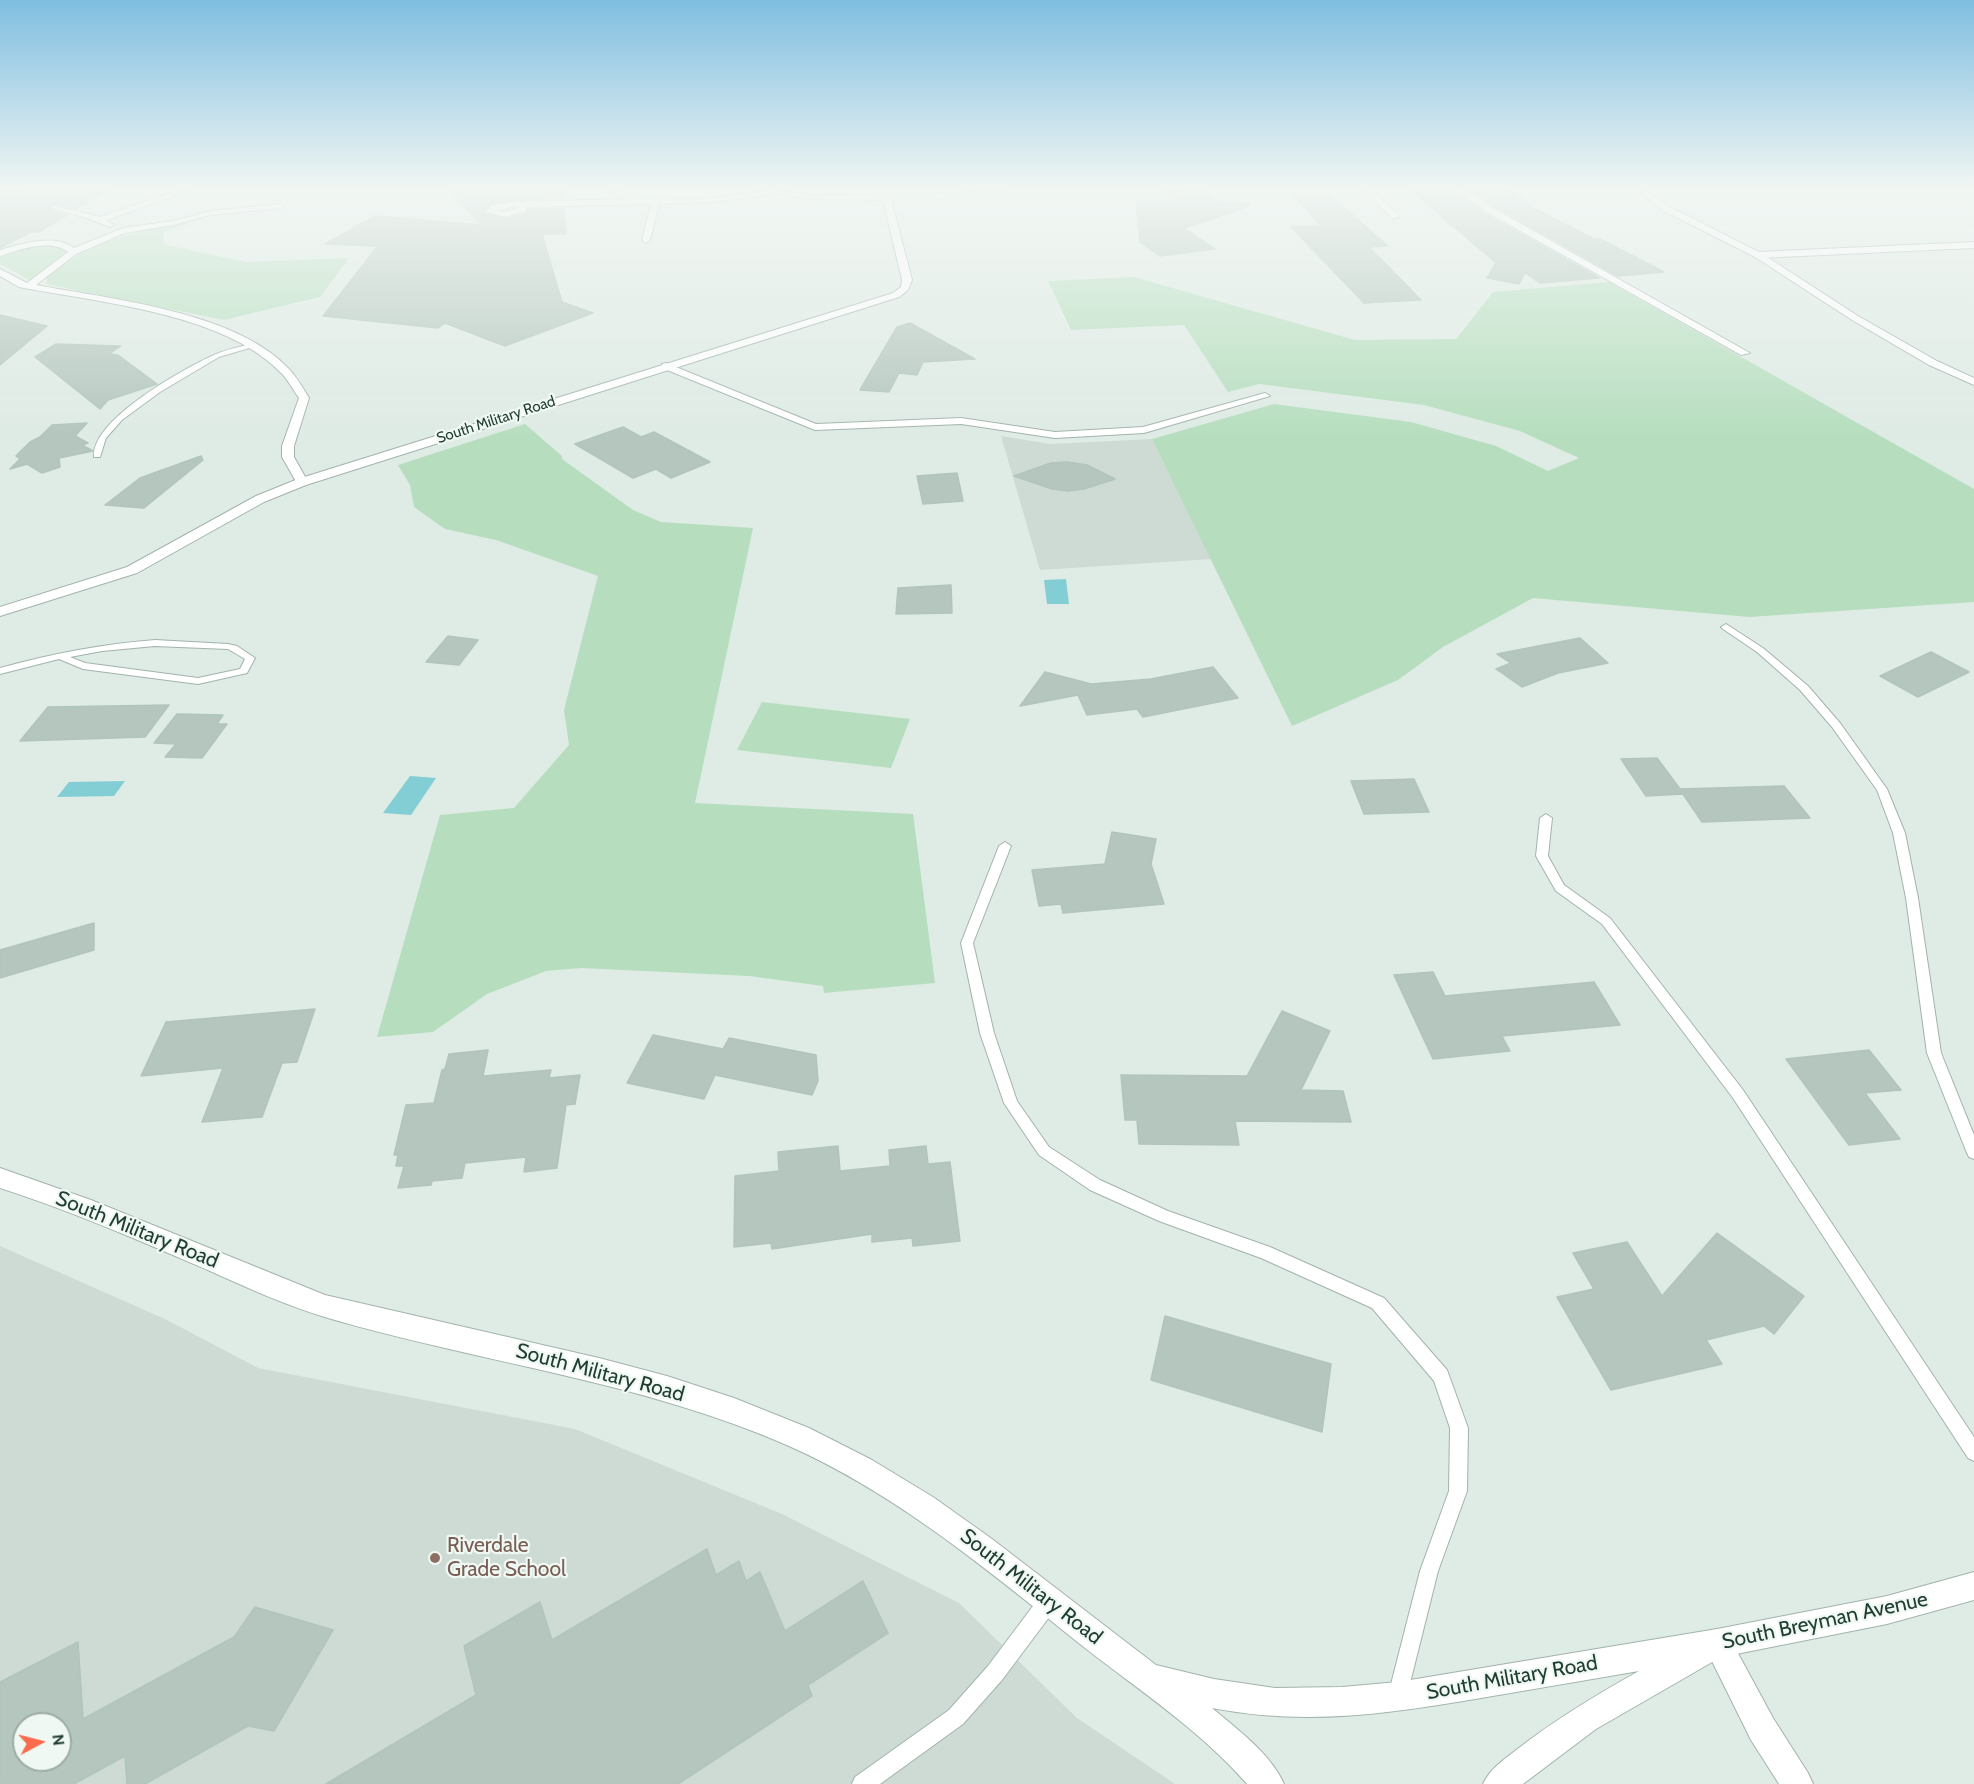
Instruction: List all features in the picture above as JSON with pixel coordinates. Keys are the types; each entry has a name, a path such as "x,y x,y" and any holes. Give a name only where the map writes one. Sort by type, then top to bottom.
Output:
{"street":[{"path":"29,286 49,270"},
{"name":"South Military Road","path":"0,612 132,570 260,499 302,482 902,291 907,280 905,270"},
{"path":"1597,270 1745,353"},
{"path":"1781,270 1855,318 1933,363 1974,382"},
{"path":"0,272 20,284 200,322 254,345 273,358 299,387 304,398 288,446 288,457 302,482"},
{"path":"666,366 815,427 961,421 1055,435 1144,430 1265,396"},
{"name":"South Military Road","path":"0,1178 105,1214 282,1291 325,1306 639,1380 724,1408 797,1437 862,1468 946,1522 1049,1601 1221,1736 1268,1784"},
{"name":"South Breyman Avenue","path":"1499,1784 1585,1718 1717,1643 1887,1610 1974,1586"},
{"name":"South Military Road","path":"1147,1678 1214,1694 1275,1703 1398,1697 1717,1643"},
{"path":"1717,1643 1762,1729 1797,1784"}],"lane":[{"path":"97,454 102,437 119,418 157,390 217,356 254,345"},
{"path":"1726,627 1760,650 1804,688 1836,725 1882,789 1899,833 1910,887 1934,1053 1974,1153"},
{"path":"0,672 62,657 105,649 174,641 233,648 250,658 244,671 198,681 82,666 62,657"},
{"path":"1546,818 1542,856 1560,888 1606,921 1737,1094 1974,1452"},
{"path":"1005,846 968,943 987,1033 1011,1102 1044,1151 1095,1185 1164,1216 1265,1252 1378,1303 1441,1376 1459,1428 1458,1491 1429,1571 1398,1697"},
{"path":"862,1784 956,1717 995,1673 1049,1601"}],"shaded area":[{"path":"1001,436 1050,444 1152,439 1212,559 1040,570"},
{"name":"Riverdale Grade School","path":"0,1246 167,1320 258,1368 575,1429 782,1514 959,1603 1077,1718 1175,1784 0,1784"}],"green space":[{"path":"11,270 44,270 31,281"},
{"path":"55,270 340,270 320,297 224,320 46,284 47,276"},
{"path":"1134,277 1355,340 1456,339 1493,292 1609,282 1974,489 1974,602 1749,617 1533,598 1443,647 1398,680 1292,726 1152,439 1274,404 1411,422 1496,446 1548,471 1579,458 1520,431 1424,405 1259,384 1228,392 1184,325 1071,330 1048,281"},
{"path":"525,424 562,456 562,459 633,510 661,522 753,528 695,803 913,814 935,983 824,993 823,986 749,976 581,968 546,971 487,994 433,1032 377,1037 440,815 514,808 569,745 564,710 598,576 496,540 445,529 414,507 410,485 398,465"},
{"path":"762,702 910,719 891,768 737,750"}],"water":[{"path":"1066,579 1069,604 1047,604 1044,580"},
{"path":"410,776 436,778 411,815 383,813"},
{"path":"125,781 114,796 57,797 69,782"}],"building":[{"path":"359,270 553,270 562,302 593,313 505,346 445,323 438,328 323,316"},
{"path":"1333,270 1392,270 1421,300 1364,303"},
{"path":"1492,270 1585,270 1599,278 1540,283 1525,273 1519,284 1487,278"},
{"path":"1608,270 1664,272 1618,276"},
{"path":"0,315 47,326 0,365"},
{"path":"910,323 975,359 923,362 917,375 899,373 889,392 860,390 897,327"},
{"path":"56,344 121,346 109,354 118,355 157,384 108,400 100,409 35,357"},
{"path":"87,423 75,436 88,443 82,445 93,451 59,458 60,467 42,473 27,464 10,469 20,459 16,456 52,425"},
{"path":"623,427 641,437 654,432 710,462 671,478 656,469 633,478 575,444"},
{"path":"201,456 203,460 144,508 105,505 140,478"},
{"path":"1067,462 1087,465 1115,479 1084,489 1068,491 1052,489 1014,476 1051,463"},
{"path":"957,473 963,501 923,504 917,476"},
{"path":"951,585 952,613 896,614 898,588"},
{"path":"448,636 478,640 459,665 426,662"},
{"path":"1580,638 1608,663 1558,673 1522,687 1496,669 1511,663 1497,654"},
{"path":"1931,652 1969,672 1918,697 1880,676"},
{"path":"1213,667 1238,698 1143,717 1137,709 1087,715 1078,695 1020,706 1045,672 1091,684 1151,679"},
{"path":"169,705 145,737 20,741 48,707"},
{"path":"177,714 223,715 217,724 227,724 202,758 165,757 176,744 154,743"},
{"path":"1657,758 1680,789 1784,786 1810,818 1702,822 1683,794 1646,796 1621,759"},
{"path":"1414,779 1429,812 1364,814 1351,781"},
{"path":"1112,832 1156,839 1151,864 1164,904 1063,913 1061,904 1039,906 1032,870 1105,864"},
{"path":"94,923 94,950 0,978 0,950"},
{"path":"1433,972 1445,996 1594,982 1620,1025 1502,1036 1510,1051 1433,1059 1394,975"},
{"path":"315,1009 297,1062 282,1063 262,1117 202,1122 223,1068 141,1076 166,1022"},
{"path":"1282,1011 1330,1031 1301,1090 1343,1091 1351,1122 1235,1121 1239,1145 1139,1144 1137,1120 1125,1120 1121,1075 1247,1076"},
{"path":"653,1035 723,1049 729,1038 816,1055 818,1081 812,1095 715,1075 704,1099 627,1083"},
{"path":"488,1050 483,1076 551,1070 549,1078 580,1075 575,1104 566,1105 557,1168 524,1172 526,1157 465,1163 462,1178 432,1181 431,1185 398,1188 404,1166 396,1166 398,1155 394,1155 406,1105 434,1103 442,1070 445,1069 449,1054"},
{"path":"1869,1050 1901,1090 1865,1093 1900,1139 1849,1145 1786,1059"},
{"path":"838,1146 840,1171 890,1166 889,1150 926,1146 928,1164 950,1162 960,1241 913,1246 912,1238 872,1242 872,1234 772,1249 771,1243 734,1247 735,1176 779,1171 778,1152"},
{"path":"1717,1233 1804,1296 1774,1334 1764,1326 1706,1340 1722,1364 1611,1390 1557,1297 1594,1289 1573,1253 1627,1242 1662,1296"},
{"path":"1165,1316 1331,1364 1322,1432 1151,1380"},
{"path":"707,1549 716,1575 739,1561 746,1581 760,1572 785,1631 863,1581 888,1633 808,1685 812,1696 678,1784 326,1784 476,1695 464,1646 540,1602 552,1640"},
{"path":"255,1607 333,1630 274,1731 248,1726 145,1784 127,1784 125,1756 74,1784 0,1784 0,1682 78,1642 83,1719 234,1637"}],"place":[{"name":"Riverdale Grade School","path":"435,1558"}]}
